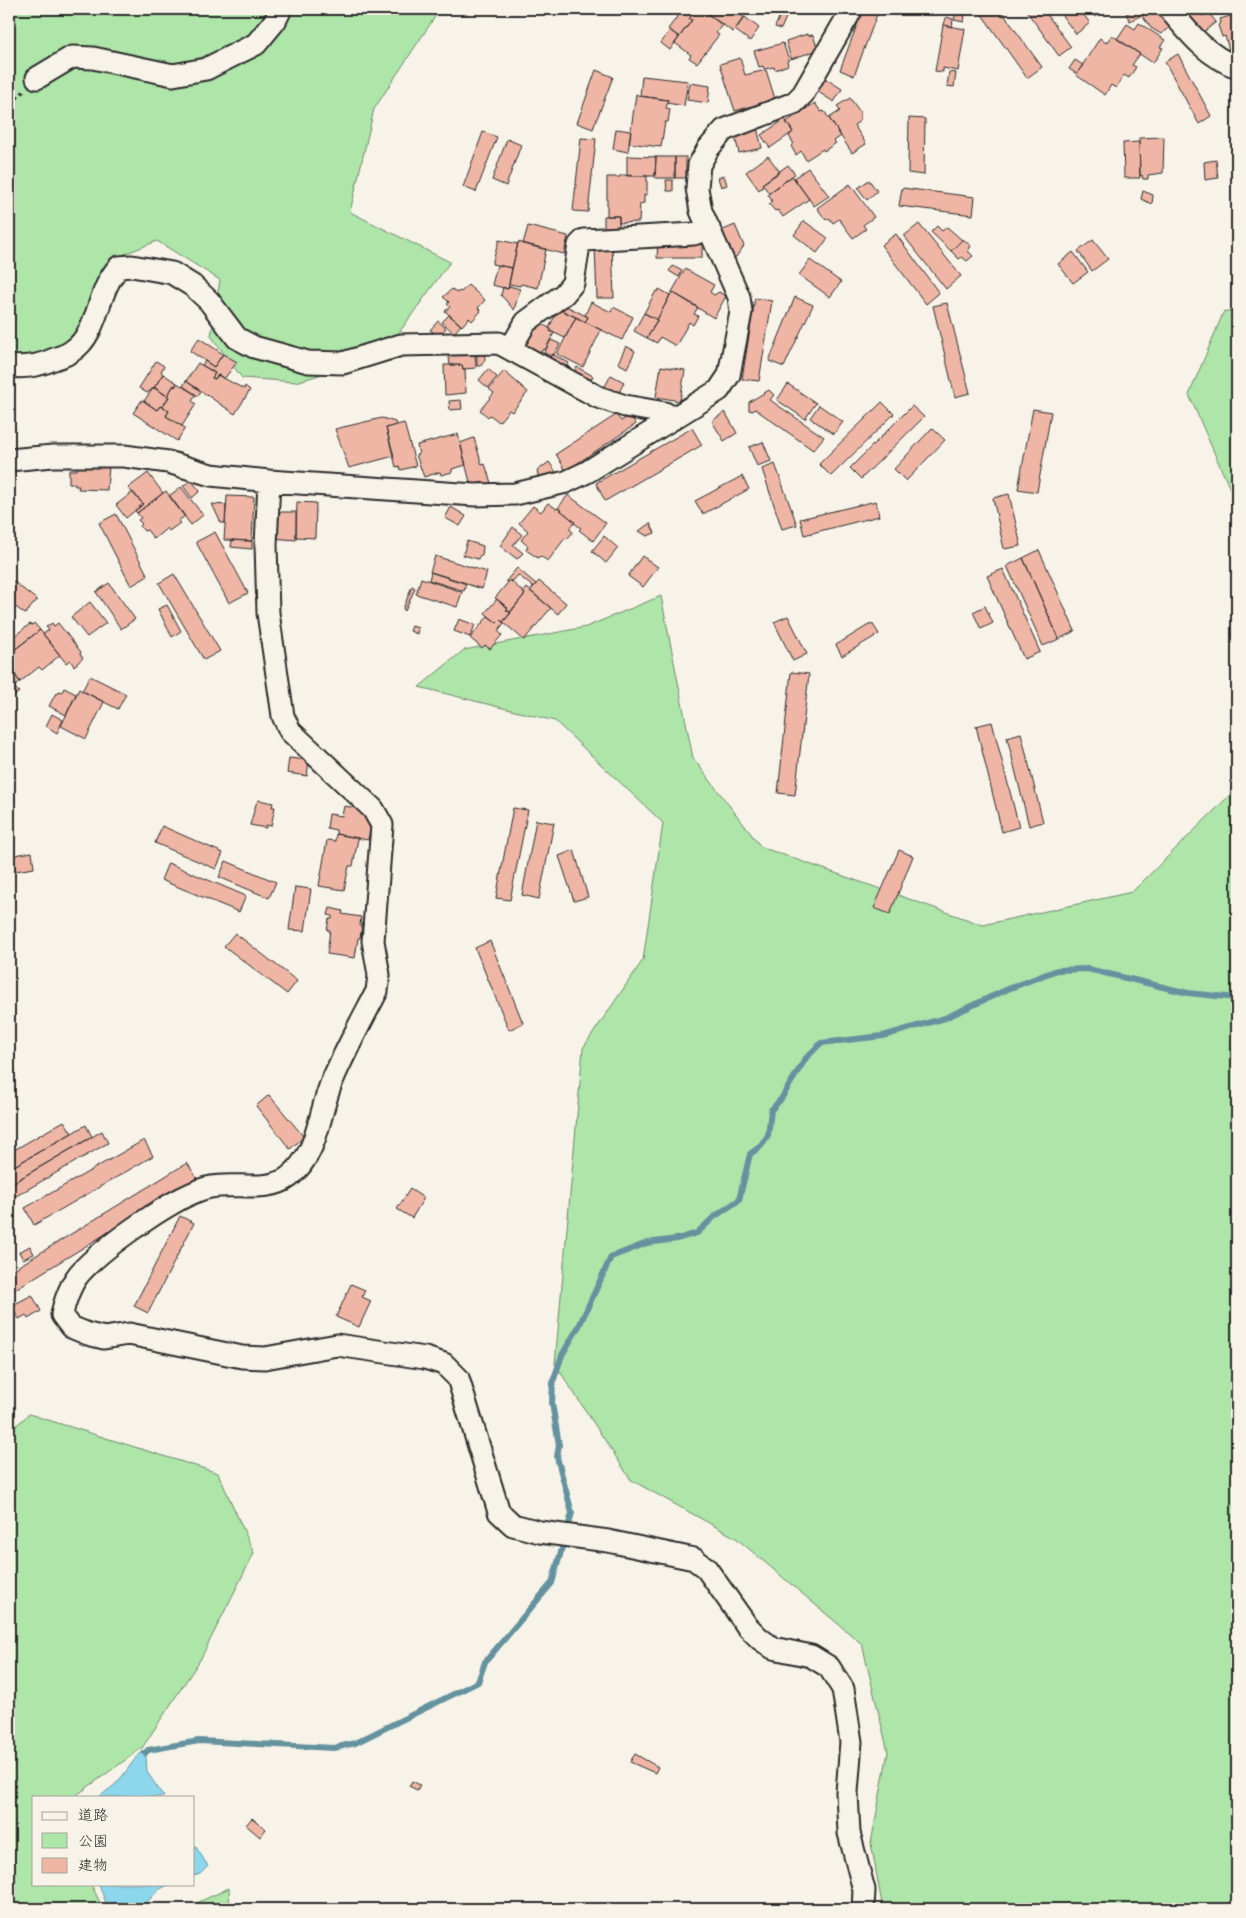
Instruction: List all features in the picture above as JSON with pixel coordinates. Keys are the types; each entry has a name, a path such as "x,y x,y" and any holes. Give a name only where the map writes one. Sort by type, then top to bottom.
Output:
{"street":[{"path":"36,78 72,57 93,58 172,75 206,69 256,44 275,21 281,9"},
{"path":"9,460 53,456 124,456 168,462 211,475 270,481 475,495 516,494 566,482 587,472 719,390 729,376 741,312 739,297 701,211 696,188 699,165 708,148 724,130 794,103 803,94 852,9"},
{"path":"1170,9 1206,50 1224,62 1237,67"},
{"path":"510,349 526,322 564,294 573,283 579,245 584,240 694,234 709,228"},
{"path":"9,366 24,368 51,361 72,351 88,336 109,277 119,267 132,266 172,273 194,286 209,301 237,338 254,347 308,362 343,362 402,345 499,343 598,397 625,406 665,413 673,419"},
{"path":"270,481 266,545 268,613 283,716 290,731 373,809 382,825 373,941 379,975 377,991 332,1080 320,1125 311,1149 300,1166 288,1178 271,1185 211,1186 164,1208 103,1251 78,1275 64,1305 62,1315 71,1328 104,1338 129,1334 242,1357 265,1358 338,1346 425,1358 444,1364 458,1378 499,1512 513,1525 540,1532 608,1541 694,1559 706,1568 747,1626 760,1639 773,1648 811,1656 829,1667 843,1688 851,1742 847,1792 849,1833 864,1890 863,1909"}],"green space":[{"path":"9,9 440,9 374,109 350,212 450,262 382,356 296,382 242,378 211,336 220,280 157,241 112,259 94,320 58,354 21,356 9,360"},
{"path":"1224,311 1237,312 1237,505 1189,395"},
{"path":"661,596 693,758 761,847 983,925 1132,892 1237,788 1237,1909 879,1909 882,1904 871,1843 888,1752 862,1644 736,1538 631,1480 555,1364 583,1048 643,960 663,823 555,721 419,687 464,650 586,627"},
{"path":"29,1414 218,1473 254,1553 200,1660 142,1748 75,1796 32,1796 32,1886 92,1886 103,1909 9,1909 9,1432"},
{"path":"229,1888 230,1909 184,1909"}],"water":[{"path":"154,1747 146,1756 147,1772 163,1796 100,1796 118,1782 139,1755 148,1748"},
{"path":"195,1846 208,1866 200,1874 195,1876"},
{"path":"100,1886 166,1886 158,1890 141,1909 108,1909"}],"building":[{"path":"683,9 693,9 695,11 689,19 692,20 679,37 668,29"},
{"path":"697,9 701,9 722,25 716,33 719,35 697,63 689,58 691,55 675,43 692,20 689,19"},
{"path":"701,9 732,9 744,17 733,32"},
{"path":"863,9 879,9 854,76 840,70"},
{"path":"978,9 1000,9 1042,67 1027,78"},
{"path":"1025,9 1043,9 1071,47 1059,56"},
{"path":"1057,9 1079,9 1090,23 1076,34"},
{"path":"1089,9 1106,9 1095,17"},
{"path":"1135,9 1140,9 1142,13 1130,21 1126,14"},
{"path":"1150,9 1158,9 1171,26 1161,34 1151,28 1142,16"},
{"path":"1196,9 1202,16 1208,12 1216,22 1201,34 1187,17"},
{"path":"782,11 788,13 781,29 775,27"},
{"path":"956,12 965,14 964,22 954,20"},
{"path":"1237,14 1237,48 1229,50 1225,36 1222,37 1218,25 1221,22 1220,19"},
{"path":"745,17 759,28 750,41 735,30"},
{"path":"946,17 953,19 952,27 944,25"},
{"path":"1139,23 1165,40 1160,47 1163,48 1153,63 1117,39 1127,24 1135,29"},
{"path":"943,25 965,29 958,71 943,68 943,72 935,71"},
{"path":"670,30 679,37 670,50 661,43"},
{"path":"807,34 807,36 813,35 818,50 791,59 786,41"},
{"path":"1112,35 1140,54 1132,65 1136,67 1129,78 1124,75 1116,88 1111,85 1105,95 1076,75 1100,38 1106,43"},
{"path":"783,43 789,60 787,61 788,65 775,70 774,67 764,69 763,66 759,67 754,51"},
{"path":"1178,54 1211,116 1199,124 1165,62"},
{"path":"740,58 745,75 766,70 775,99 735,111 720,64"},
{"path":"1075,60 1083,65 1077,74 1069,69"},
{"path":"596,70 613,77 593,129 577,123"},
{"path":"949,72 956,73 954,87 947,86"},
{"path":"642,76 688,81 684,106 667,103 668,100 640,96"},
{"path":"823,77 842,89 834,102 815,90"},
{"path":"690,83 710,86 708,103 687,100"},
{"path":"636,94 668,100 666,108 670,109 668,122 665,122 661,147 629,143"},
{"path":"850,98 860,112 860,121 854,125 866,144 852,153 829,118 840,111 837,106"},
{"path":"815,103 821,112 824,111 841,136 834,141 836,143 806,160 801,151 796,155 791,146 794,144 789,136 793,132 786,122"},
{"path":"909,118 925,119 924,175 908,173"},
{"path":"785,119 793,132 770,148 761,135"},
{"path":"757,128 762,148 739,153 734,133"},
{"path":"616,129 631,131 628,152 613,149"},
{"path":"483,132 497,137 476,192 463,187"},
{"path":"1164,137 1163,173 1148,175 1148,179 1143,179 1142,175 1140,176 1139,138"},
{"path":"581,138 596,139 588,212 573,211"},
{"path":"507,139 521,145 506,186 492,180"},
{"path":"1139,142 1140,178 1124,178 1123,143"},
{"path":"627,156 656,157 655,176 627,176"},
{"path":"768,156 780,172 762,184 764,186 759,190 746,172"},
{"path":"656,157 675,157 675,178 655,178"},
{"path":"675,157 686,157 686,178 675,178"},
{"path":"1216,160 1218,178 1205,180 1204,162"},
{"path":"788,165 795,174 769,193 762,184"},
{"path":"808,168 829,196 814,206 794,178"},
{"path":"621,175 647,176 647,195 644,195 644,203 640,204 639,222 619,223 619,216 607,216 607,177 620,177"},
{"path":"724,175 727,185 721,187 718,178"},
{"path":"792,176 809,199 783,217 778,210 775,211 769,204 772,201 768,194"},
{"path":"666,180 673,180 673,191 667,191"},
{"path":"869,180 877,191 867,200 858,188"},
{"path":"850,184 874,217 863,225 866,229 853,238 839,219 833,223 829,218 826,220 817,208"},
{"path":"902,188 975,197 973,215 899,206"},
{"path":"1143,191 1153,195 1152,204 1141,199"},
{"path":"604,216 619,216 619,232 604,233"},
{"path":"804,221 828,238 817,253 794,235"},
{"path":"919,224 961,276 946,289 904,236"},
{"path":"735,225 744,246 736,257 732,258 721,231"},
{"path":"528,226 568,236 564,254 523,244"},
{"path":"937,226 942,231 947,227 962,240 951,251 931,232"},
{"path":"896,234 939,293 926,304 881,245"},
{"path":"963,239 971,246 968,251 973,256 967,261 962,257 959,259 951,251"},
{"path":"499,240 518,244 512,268 492,264"},
{"path":"1093,240 1108,259 1092,271 1078,251"},
{"path":"658,241 702,241 702,258 657,258"},
{"path":"518,242 546,249 538,288 521,284 520,286 509,284"},
{"path":"612,245 614,298 597,298 595,246"},
{"path":"1073,252 1088,272 1073,283 1058,264"},
{"path":"810,260 841,282 830,297 799,275"},
{"path":"497,265 512,268 508,289 492,285"},
{"path":"673,266 682,271 679,277 669,271"},
{"path":"685,269 714,285 710,292 714,295 719,292 726,296 714,318 672,292"},
{"path":"468,285 485,300 478,308 481,311 472,321 469,318 462,326 445,311 450,307 447,304 449,302 443,297 452,289 457,293 461,292"},
{"path":"509,286 520,289 514,310 501,295 503,287 508,289"},
{"path":"659,289 670,295 657,320 644,313"},
{"path":"672,292 698,307 694,314 698,316 693,325 689,322 676,346 660,337 657,343 647,338"},
{"path":"795,297 813,305 784,367 769,361"},
{"path":"755,298 772,301 759,381 742,379"},
{"path":"591,302 611,312 613,307 633,317 622,340 585,322 588,317 585,315"},
{"path":"947,303 970,393 955,397 933,306"},
{"path":"562,304 588,317 585,322 559,309"},
{"path":"558,309 576,317 565,338 550,331 551,329 549,328"},
{"path":"644,313 658,320 647,338 634,331"},
{"path":"449,315 461,325 454,333 442,322"},
{"path":"576,317 601,330 583,367 557,354"},
{"path":"438,321 446,328 439,336 430,330"},
{"path":"538,322 551,329 550,331 554,333 545,350 543,349 538,358 520,349"},
{"path":"199,338 223,354 214,367 190,351"},
{"path":"551,340 560,344 554,355 552,354 551,356 544,353"},
{"path":"626,346 635,351 627,368 618,363"},
{"path":"475,348 476,368 463,369 462,365 450,365 448,350"},
{"path":"477,352 484,352 485,359 481,366 477,366"},
{"path":"223,354 237,362 224,379 218,375 215,379 212,378 215,373 202,365 205,361 214,367"},
{"path":"552,354 569,363 567,366 571,368 567,376 546,365"},
{"path":"156,361 164,366 161,372 163,374 154,388 147,393 139,388"},
{"path":"198,363 215,373 212,378 215,379 218,375 244,389 245,386 250,390 235,414 186,381"},
{"path":"444,365 462,365 463,369 465,369 466,393 445,395"},
{"path":"661,366 685,370 680,401 656,397"},
{"path":"577,367 593,376 587,387 571,379"},
{"path":"488,369 497,377 488,388 479,380"},
{"path":"504,371 528,392 512,412 509,410 499,422 490,415 488,417 480,410 494,393 489,389"},
{"path":"163,374 177,383 167,396 154,388"},
{"path":"611,375 624,382 616,399 602,392"},
{"path":"186,381 201,391 198,396 183,386"},
{"path":"177,383 196,395 192,401 196,404 182,426 166,416 169,411 162,407 169,397 167,396"},
{"path":"788,384 816,403 805,419 777,400"},
{"path":"154,387 169,397 162,407 160,406 157,410 144,401"},
{"path":"769,390 774,395 770,400 824,437 813,450 755,409 753,411 749,410 749,402"},
{"path":"142,400 157,410 160,406 169,411 166,416 185,428 177,441 133,413"},
{"path":"461,400 462,409 450,410 449,401"},
{"path":"882,402 894,414 831,476 819,464"},
{"path":"819,405 843,422 834,434 810,418"},
{"path":"912,406 924,417 861,479 850,468"},
{"path":"1033,409 1051,412 1037,492 1018,489"},
{"path":"725,412 737,433 724,441 713,420"},
{"path":"616,415 621,421 630,415 636,424 566,471 556,454"},
{"path":"382,418 395,422 396,425 386,428 394,456 349,468 335,429"},
{"path":"404,423 416,466 401,470 399,466 396,467 386,428"},
{"path":"692,428 702,445 605,501 596,483"},
{"path":"932,428 945,440 906,481 894,469"},
{"path":"458,434 466,465 452,469 452,472 441,475 440,472 424,477 416,455 419,454 417,445"},
{"path":"474,438 482,465 485,464 491,483 482,485 482,482 471,486 460,443"},
{"path":"763,442 771,461 757,466 749,447"},
{"path":"549,462 558,475 539,479 537,471"},
{"path":"775,464 797,525 782,529 762,469"},
{"path":"77,465 109,466 107,490 78,489 79,486 69,484 69,470 77,470"},
{"path":"148,473 163,493 137,513 135,511 143,504 128,488"},
{"path":"742,476 749,489 703,514 695,501"},
{"path":"191,480 200,491 192,498 183,486"},
{"path":"181,487 203,515 191,525 169,496"},
{"path":"166,491 185,516 178,521 180,523 169,531 167,528 154,539 147,530 144,531 140,526 142,524 138,520 141,518 137,513"},
{"path":"133,492 143,504 126,518 116,505"},
{"path":"1009,494 1021,546 1004,549 993,498"},
{"path":"568,495 606,523 593,541 579,530 581,528 558,508"},
{"path":"227,496 254,497 252,541 224,540"},
{"path":"876,501 879,516 804,535 800,519"},
{"path":"297,502 316,503 315,538 296,537"},
{"path":"548,503 558,508 575,522 569,529 573,532 567,539 565,538 548,561 540,556 538,558 526,550 528,546 521,540 528,531 519,523 533,506 541,512"},
{"path":"212,504 226,505 225,523 221,523"},
{"path":"451,507 466,516 460,526 445,518"},
{"path":"273,512 296,512 296,540 273,538"},
{"path":"116,514 148,576 131,586 99,523"},
{"path":"650,523 655,533 647,536 639,531"},
{"path":"513,527 522,535 513,545 523,553 517,559 500,546"},
{"path":"215,532 248,593 229,603 196,542"},
{"path":"604,536 618,548 606,563 592,551"},
{"path":"232,540 252,541 252,549 231,547"},
{"path":"467,541 483,546 482,556 480,555 478,559 463,555"},
{"path":"1039,550 1075,631 1059,639 1023,558"},
{"path":"435,556 487,572 482,589 430,572"},
{"path":"642,556 658,567 643,587 628,576"},
{"path":"1023,558 1059,639 1043,646 1007,566"},
{"path":"517,568 536,584 533,587 518,575 512,582 510,580 506,581"},
{"path":"1003,569 1040,652 1024,659 987,576"},
{"path":"431,572 466,583 464,591 429,580"},
{"path":"174,574 220,651 204,660 159,583"},
{"path":"9,578 37,600 25,614 9,602"},
{"path":"421,578 462,592 457,607 416,594"},
{"path":"510,580 525,594 510,612 506,610 508,608 495,598"},
{"path":"539,581 566,603 558,614 530,591"},
{"path":"109,583 135,619 121,629 96,592"},
{"path":"412,586 415,588 405,611 403,609"},
{"path":"527,588 551,608 524,640 503,622 525,594 523,593"},
{"path":"497,599 511,613 503,622 500,620 497,623 485,613"},
{"path":"90,602 106,623 87,637 71,617"},
{"path":"167,605 181,631 172,637 158,609"},
{"path":"985,606 993,623 981,629 973,612"},
{"path":"488,616 497,623 500,620 504,623 498,631 502,635 490,649 485,645 482,648 470,638"},
{"path":"788,616 807,654 793,661 774,622"},
{"path":"459,619 475,625 470,637 454,631"},
{"path":"34,623 40,630 14,650 9,644 9,640"},
{"path":"52,623 54,626 58,623 81,652 80,654 83,658 74,666 70,660 66,663 43,634 49,630 46,627"},
{"path":"872,623 879,634 842,656 836,645"},
{"path":"412,626 418,628 417,634 410,631"},
{"path":"40,630 60,655 42,670 39,667 20,682 13,672 9,675 9,654"},
{"path":"13,672 20,682 14,687 9,680 9,675"},
{"path":"791,672 809,674 795,795 778,793"},
{"path":"90,676 126,694 118,709 82,691"},
{"path":"9,682 19,692 9,701"},
{"path":"64,688 76,694 66,715 49,706 56,693 62,692"},
{"path":"79,689 104,702 86,739 61,726"},
{"path":"52,714 63,720 57,733 46,726"},
{"path":"992,722 1019,827 1002,832 976,726"},
{"path":"1021,733 1043,822 1029,826 1007,737"},
{"path":"289,758 309,760 307,776 287,773"},
{"path":"259,800 273,803 272,807 275,807 271,826 266,825 266,828 250,825"},
{"path":"344,806 363,809 372,821 368,840 336,834 336,830 327,828 329,814 342,816"},
{"path":"513,808 528,810 510,900 496,898"},
{"path":"536,820 554,823 539,899 522,895"},
{"path":"162,826 223,853 216,869 155,843"},
{"path":"336,834 358,838 353,866 349,866 344,890 319,886 327,840 335,841"},
{"path":"574,850 588,897 574,901 559,856"},
{"path":"899,850 913,856 890,914 874,908"},
{"path":"32,852 34,868 9,872 9,856"},
{"path":"226,861 276,882 269,898 219,877"},
{"path":"168,863 246,896 239,912 161,880"},
{"path":"295,887 311,889 305,931 289,930"},
{"path":"330,908 343,911 342,914 361,917 360,926 362,926 355,958 327,954 330,930 327,930 329,919 332,919 332,916 328,915"},
{"path":"235,933 297,981 287,994 224,946"},
{"path":"490,941 523,1023 509,1030 475,948"},
{"path":"269,1095 304,1137 290,1149 256,1106"},
{"path":"64,1121 72,1133 9,1169 9,1153"},
{"path":"86,1125 92,1137 9,1185 9,1169"},
{"path":"102,1131 108,1143 9,1200 9,1185"},
{"path":"144,1140 153,1156 34,1225 25,1208"},
{"path":"187,1163 197,1178 9,1293 9,1272"},
{"path":"410,1189 424,1198 412,1218 397,1209"},
{"path":"180,1216 194,1223 148,1313 134,1306"},
{"path":"30,1246 34,1254 23,1259 19,1252"},
{"path":"351,1284 365,1290 362,1297 371,1301 359,1327 336,1317"},
{"path":"32,1295 41,1311 28,1319 26,1315 19,1319 11,1306"},
{"path":"635,1754 658,1767 655,1773 630,1762"},
{"path":"412,1781 420,1785 417,1790 409,1786"},
{"path":"252,1818 266,1829 260,1837 246,1825"}],"waterway":[{"path":"145,1753 148,1750 199,1741 334,1748 355,1743 478,1682 485,1662 552,1583 572,1513 557,1457 559,1445 552,1403 553,1382 562,1355 579,1326 611,1257 647,1243 677,1239 697,1233 714,1217 739,1200 750,1154 761,1146 768,1135 771,1110 781,1099 806,1058 821,1043 883,1036 945,1018 1008,989 1057,970 1088,969 1188,993 1237,998"}]}
